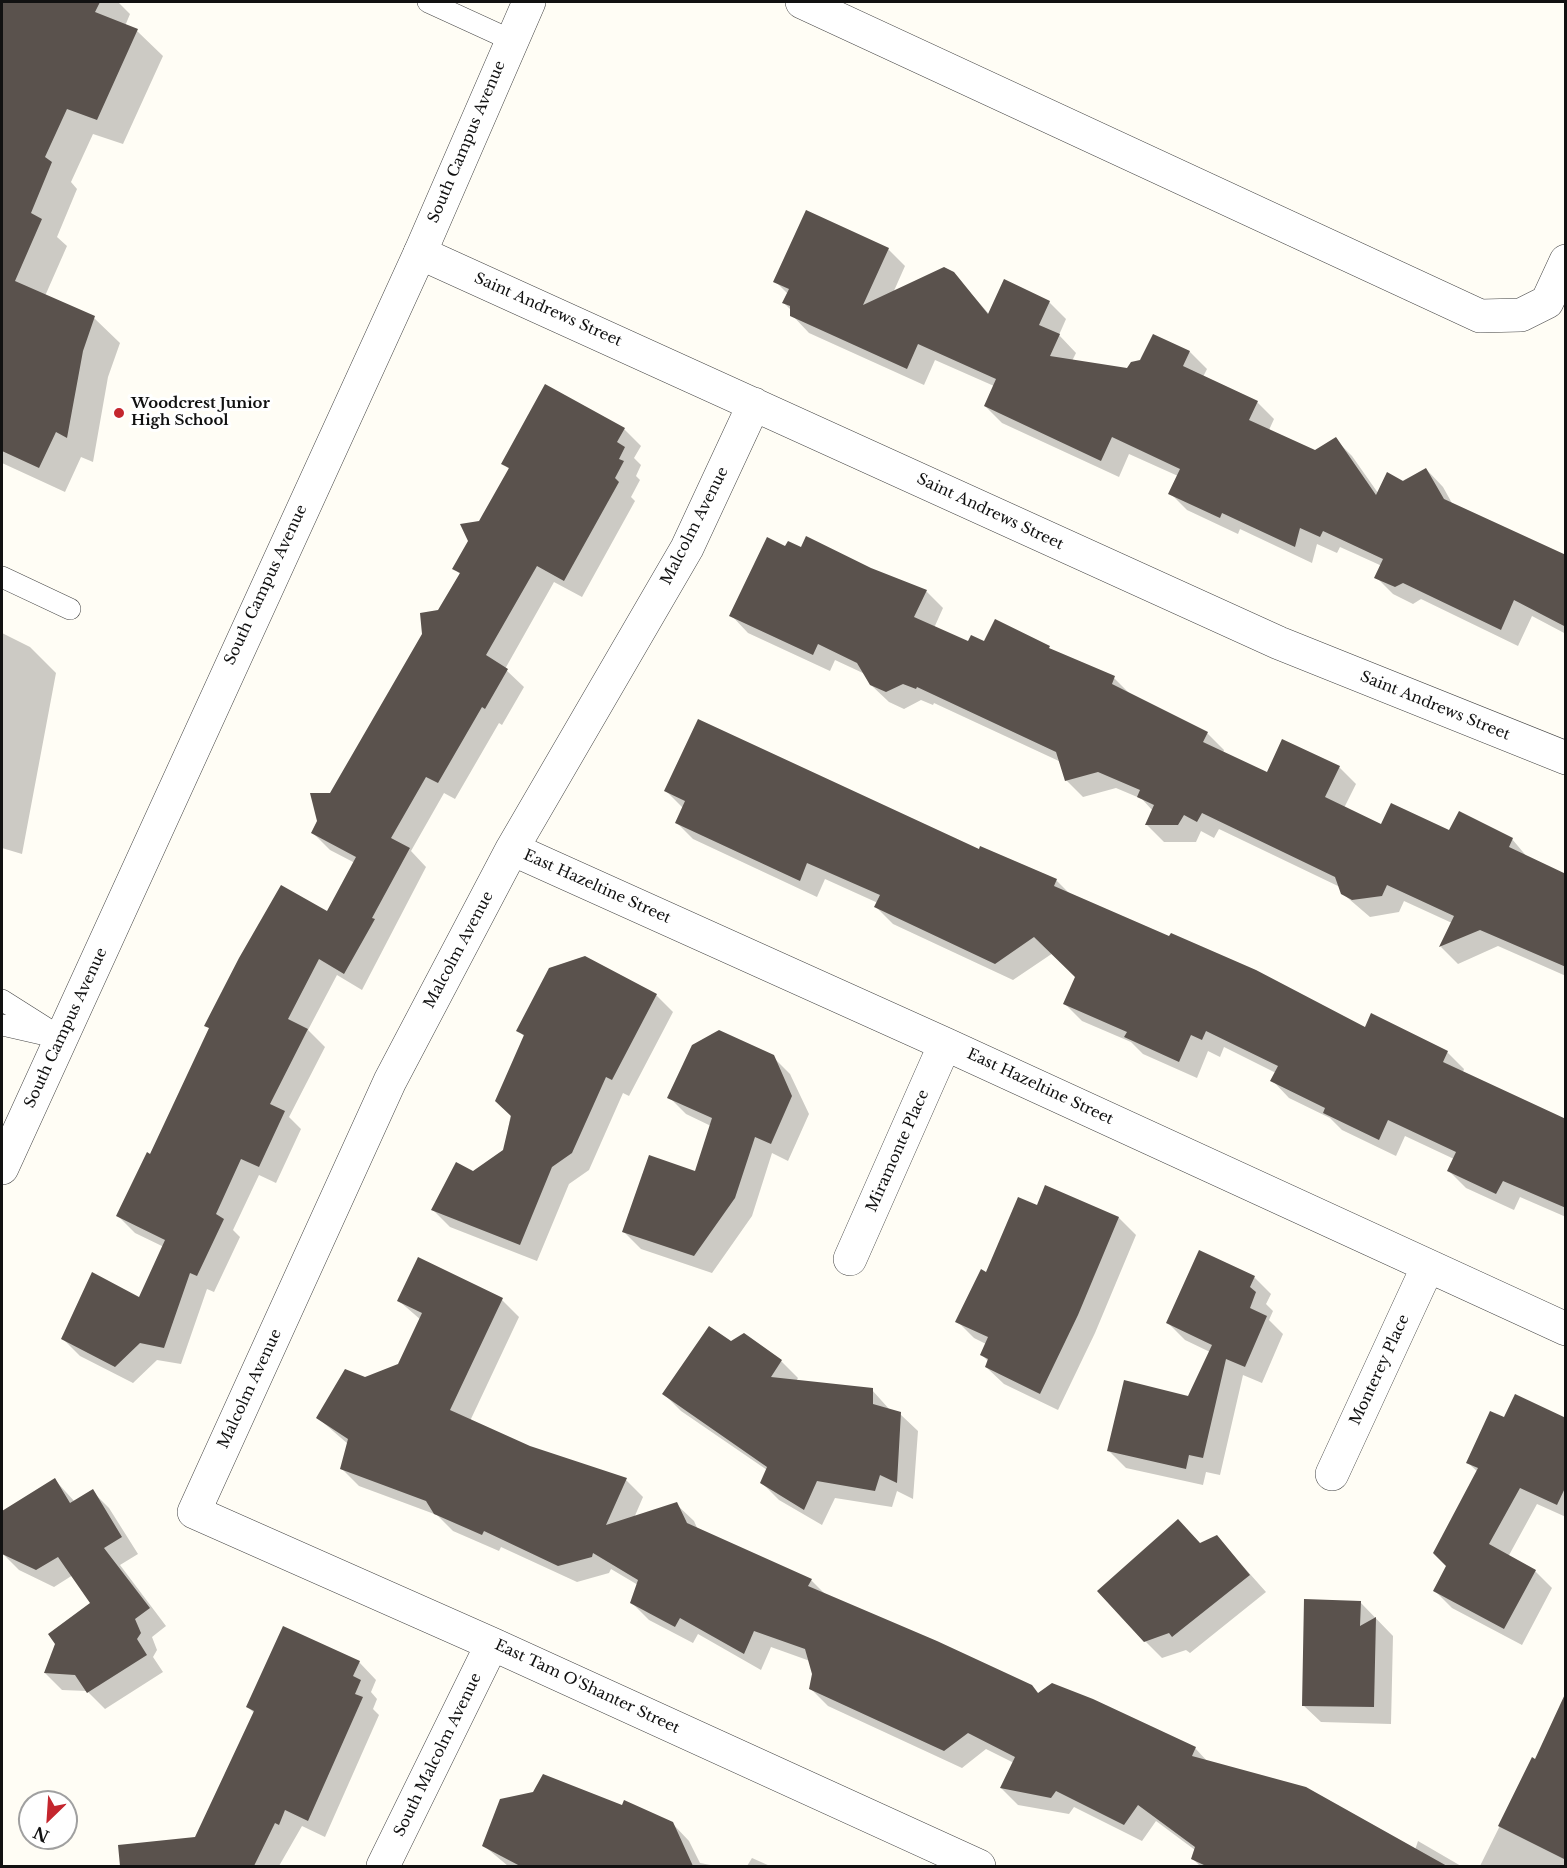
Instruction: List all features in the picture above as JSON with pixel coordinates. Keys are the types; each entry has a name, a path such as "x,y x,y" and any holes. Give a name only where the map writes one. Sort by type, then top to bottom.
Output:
{"street":[{"name":"South Campus Avenue","path":"2,1167 226,672 420,253 529,2"},
{"path":"802,2 1480,316 1521,315 1547,302 1566,261"},
{"name":"Saint Andrews Street","path":"420,253 1279,643 1566,758"},
{"name":"Malcolm Avenue","path":"194,1512 390,1081 512,849 687,548 754,404"},
{"name":"East Hazeltine Street","path":"512,849 945,1044 1566,1329"},
{"name":"Miramonte Place","path":"850,1259 945,1044"},
{"name":"Monterey Place","path":"1332,1474 1428,1266"},
{"name":"East Tam O'Shanter Street","path":"194,1512 492,1644 979,1866"},
{"name":"South Malcolm Avenue","path":"383,1866 492,1644"}],"lane":[{"path":"428,2 511,40"},
{"path":"2,577 70,609"},
{"path":"2,1000 62,1038"},
{"path":"2,1025 62,1038"}],"building":[{"path":"2,2 100,2 95,12 138,29 97,120 67,109 45,157 52,162 31,213 42,219 15,281 95,316 83,351 67,438 56,432 39,468 2,451"},
{"path":"806,210 889,248 863,305 944,267 954,272 988,314 1004,279 1050,301 1039,325 1060,334 1050,356 1127,368 1131,362 1140,360 1153,334 1190,351 1183,366 1258,401 1249,420 1315,450 1336,437 1376,495 1387,472 1403,481 1426,468 1444,499 1566,555 1566,627 1514,600 1501,630 1403,583 1395,587 1374,578 1383,559 1323,531 1320,537 1300,528 1295,547 1222,513 1220,518 1168,494 1180,469 1112,437 1101,461 984,406 996,379 918,344 907,369 790,316 790,306 782,303 789,289 773,282"},
{"path":"545,384 625,428 617,442 625,447 619,459 624,461 615,478 619,482 564,581 537,566 486,655 508,669 485,709 482,707 438,783 426,777 391,838 410,848 372,918 375,919 344,974 319,959 288,1019 308,1029 270,1104 285,1111 259,1167 241,1159 216,1214 224,1219 197,1276 190,1273 164,1348 140,1343 115,1367 61,1339 92,1272 139,1297 165,1240 116,1216 147,1152 150,1154 209,1028 204,1026 239,958 281,885 327,911 356,857 311,833 317,821 310,793 330,793 422,634 420,613 438,610 460,573 452,569 468,541 460,524 479,521 509,468 501,464"},
{"path":"806,536 871,568 927,590 914,617 968,641 971,635 984,641 995,619 1050,646 1049,648 1115,676 1112,684 1208,732 1203,742 1267,772 1282,739 1340,766 1325,797 1381,824 1391,803 1449,830 1459,811 1513,838 1509,847 1566,874 1566,967 1480,930 1439,947 1454,916 1387,885 1382,896 1352,900 1341,894 1335,877 1202,813 1197,822 1184,815 1178,825 1145,825 1154,805 1137,797 1140,790 1098,772 1065,781 1056,752 917,687 916,689 903,684 886,692 870,685 857,663 818,644 813,655 729,616 767,537 785,546 788,541 801,547"},
{"path":"698,719 979,849 980,846 1057,879 1054,886 1169,936 1171,933 1256,970 1365,1027 1371,1013 1448,1051 1443,1062 1566,1119 1566,1208 1503,1181 1496,1194 1447,1171 1456,1152 1388,1120 1379,1140 1323,1113 1325,1108 1270,1081 1278,1066 1206,1031 1202,1040 1191,1035 1179,1062 1124,1037 1127,1032 1063,1004 1075,977 1034,937 995,964 874,907 880,895 807,863 800,881 675,823 685,801 664,791"},
{"path":"585,956 657,994 612,1080 606,1077 572,1153 552,1167 520,1245 431,1210 456,1162 473,1171 503,1150 511,1116 495,1101 524,1035 516,1031 549,968"},
{"path":"719,1030 774,1055 792,1096 771,1144 755,1137 735,1198 694,1256 622,1232 649,1155 695,1171 712,1118 667,1098 692,1045"},
{"path":"1045,1185 1119,1217 1078,1315 1040,1394 985,1367 988,1359 980,1355 988,1337 955,1322 981,1269 986,1272 1018,1197 1037,1205"},
{"path":"1199,1250 1255,1276 1250,1287 1256,1292 1250,1308 1267,1316 1245,1367 1226,1359 1203,1458 1189,1455 1186,1469 1107,1451 1124,1380 1188,1396 1212,1345 1166,1323"},
{"path":"418,1257 503,1298 450,1410 530,1446 627,1478 606,1525 677,1502 687,1523 812,1579 808,1586 937,1641 1032,1685 1038,1693 1052,1683 1093,1699 1196,1747 1192,1756 1306,1787 1447,1866 1206,1866 1191,1859 1195,1847 1138,1805 1124,1825 1056,1791 1051,1798 1000,1788 1015,1757 968,1733 944,1751 809,1689 812,1674 805,1649 754,1631 744,1654 680,1618 675,1627 630,1603 638,1580 593,1553 592,1557 558,1566 484,1531 482,1535 434,1514 426,1501 340,1469 348,1439 316,1418 345,1369 365,1377 398,1364 422,1313 397,1301"},
{"path":"709,1326 731,1341 744,1333 782,1360 771,1377 873,1388 873,1404 901,1412 897,1483 880,1475 875,1491 817,1481 804,1510 760,1483 767,1467 662,1394"},
{"path":"1515,1394 1566,1418 1566,1486 1557,1505 1520,1488 1489,1544 1536,1570 1504,1629 1433,1591 1446,1566 1433,1553 1478,1468 1466,1463 1490,1411 1504,1417"},
{"path":"55,1478 70,1503 93,1489 122,1537 104,1548 150,1608 135,1619 141,1633 137,1639 147,1655 87,1693 75,1675 44,1673 55,1644 48,1634 90,1603 58,1557 36,1570 2,1554 2,1511"},
{"path":"1178,1519 1200,1543 1217,1535 1250,1575 1172,1637 1169,1633 1144,1642 1097,1591"},
{"path":"1304,1599 1361,1601 1360,1626 1376,1617 1374,1707 1302,1706"},
{"path":"283,1626 360,1661 353,1676 361,1680 355,1694 363,1697 308,1821 285,1810 279,1825 275,1823 254,1866 120,1866 118,1845 195,1837 254,1711 246,1707"},
{"path":"1566,1692 1566,1860 1498,1826 1532,1757 1535,1759"},
{"path":"543,1774 622,1805 624,1800 673,1822 693,1866 520,1866 482,1846 500,1799 533,1792"}],"place":[{"name":"Woodcrest Junior High School","path":"119,413"}]}
